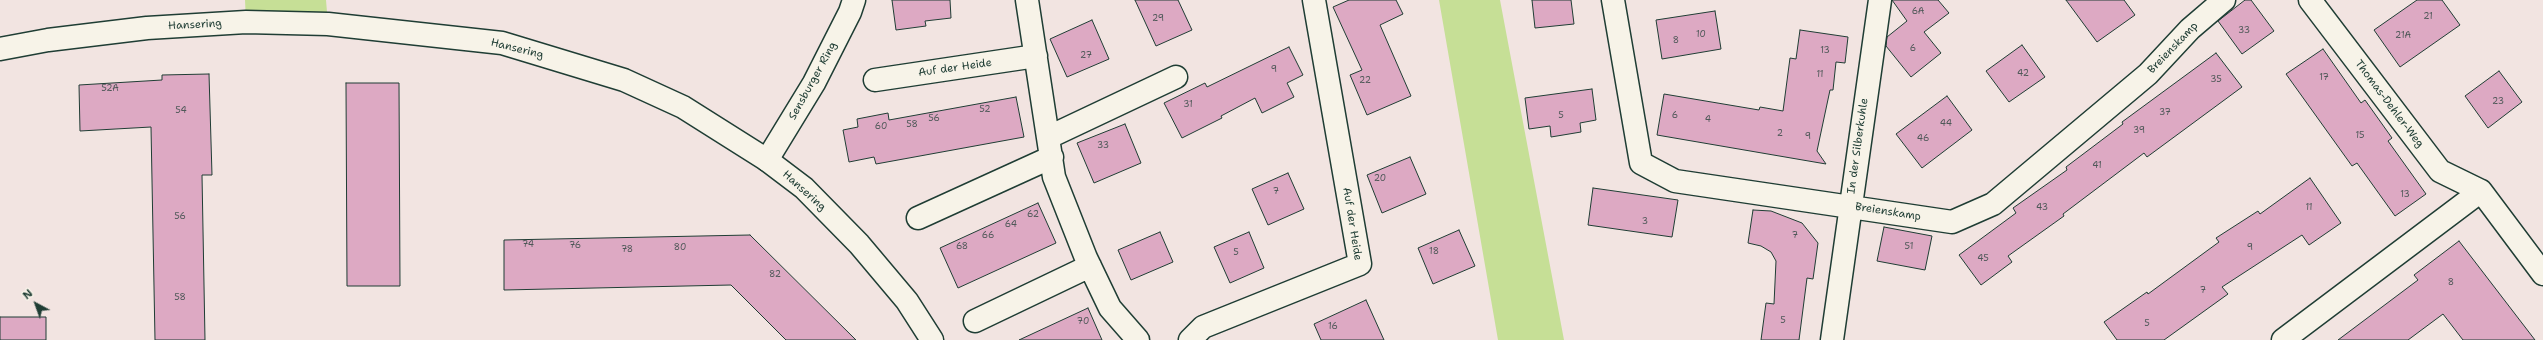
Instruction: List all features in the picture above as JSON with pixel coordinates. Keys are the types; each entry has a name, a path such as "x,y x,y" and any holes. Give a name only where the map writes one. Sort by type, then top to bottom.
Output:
{"street":[{"name":"Sensburger Ring","path":"768,160 814,83 850,12 854,0"},
{"path":"1027,0 1054,177 1090,266 1110,308 1138,340"},
{"name":"Auf der Heide","path":"1190,340 1203,327 1360,264 1314,0"},
{"name":"Breienskamp","path":"1613,0 1642,163 1675,181 1952,222 1993,204 2148,74 2190,29 2224,0"},
{"name":"In der Silberkuhle","path":"1832,340 1849,206 1880,0"},
{"name":"Thomas-Dehler-Weg","path":"2310,0 2440,171 2481,191 2543,274"},
{"name":"Hansering","path":"0,49 48,40 147,28 246,22 328,24 502,43 624,80 683,107 768,160 804,188 859,244 907,301 932,340"},
{"name":"Auf der Heide","path":"875,80 1036,56"},
{"path":"918,218 1176,77"},
{"path":"2283,340 2481,191"},
{"path":"975,321 1090,266"}],"green space":[{"path":"245,0 326,0 328,24 246,22"},
{"path":"1439,0 1500,0 1564,340 1498,340"}],"building":[{"path":"892,0 950,0 951,18 925,21 926,26 896,30"},
{"path":"1135,0 1178,0 1192,30 1156,46"},
{"path":"1349,0 1396,0 1403,14 1380,25 1411,96 1367,115 1350,75 1362,70 1333,7"},
{"path":"1532,0 1571,0 1574,24 1535,28"},
{"path":"1892,0 1938,0 1949,13 1924,32 1941,53 1911,77 1886,46 1887,37 1907,21"},
{"path":"2066,0 2124,0 2135,15 2097,42"},
{"path":"2245,0 2251,0 2274,31 2242,54 2218,21"},
{"path":"2417,0 2442,0 2460,25 2400,67 2374,30"},
{"path":"1715,11 1721,49 1662,59 1656,20"},
{"path":"1092,20 1109,59 1067,77 1050,39"},
{"path":"1800,30 1848,37 1845,63 1836,62 1833,90 1830,90 1817,151 1826,164 1657,135 1664,94 1759,110 1760,107 1783,111 1790,58 1796,59"},
{"path":"2022,45 2045,77 2009,102 1986,71"},
{"path":"1289,47 1303,75 1287,83 1294,97 1262,113 1255,98 1221,116 1222,118 1182,138 1164,103 1205,83 1207,87"},
{"path":"2323,49 2361,103 2365,100 2392,138 2388,141 2426,194 2395,216 2357,163 2352,166 2286,74"},
{"path":"2216,53 2242,87 2147,157 2144,153 2063,214 2064,216 2008,256 2012,262 1981,285 1959,255 2016,213 2013,208 2067,170 2066,167 2123,124 2122,122"},
{"path":"2499,71 2522,102 2488,128 2465,96"},
{"path":"209,74 212,175 202,175 205,340 155,340 151,127 80,131 79,85 162,80 162,75"},
{"path":"346,83 399,83 400,286 347,286"},
{"path":"1592,89 1596,120 1580,123 1581,132 1551,137 1550,126 1529,129 1525,98"},
{"path":"1947,96 1972,130 1922,168 1896,134"},
{"path":"1016,97 1024,137 876,164 874,157 849,162 843,130 858,127 857,119 888,113 889,120"},
{"path":"1125,124 1141,163 1094,183 1077,143"},
{"path":"1410,157 1426,194 1382,213 1367,175"},
{"path":"1288,173 1304,209 1268,225 1252,189"},
{"path":"2310,178 2341,223 2309,245 2302,235 2222,287 2228,294 2164,340 2117,340 2104,322 2147,292 2148,294 2219,242 2216,238 2258,211 2260,214"},
{"path":"1593,188 1678,200 1672,237 1588,225"},
{"path":"1038,203 1056,243 958,288 940,248"},
{"path":"1753,210 1771,211 1802,223 1818,243 1813,279 1807,278 1799,340 1761,340 1766,303 1774,304 1776,261 1771,252 1761,246 1748,243"},
{"path":"1884,227 1932,236 1925,270 1877,261"},
{"path":"1459,230 1475,266 1433,284 1418,248"},
{"path":"1160,232 1173,262 1131,280 1118,250"},
{"path":"1249,232 1264,268 1230,283 1214,247"},
{"path":"750,235 856,340 786,340 731,285 504,290 504,240"},
{"path":"2459,241 2535,340 2463,340 2443,314 2408,340 2338,340 2418,280 2414,275"},
{"path":"1366,300 1384,340 1321,340 1314,324"},
{"path":"1088,308 1102,340 1019,340"},
{"path":"0,317 46,317 46,340 0,340"}]}
